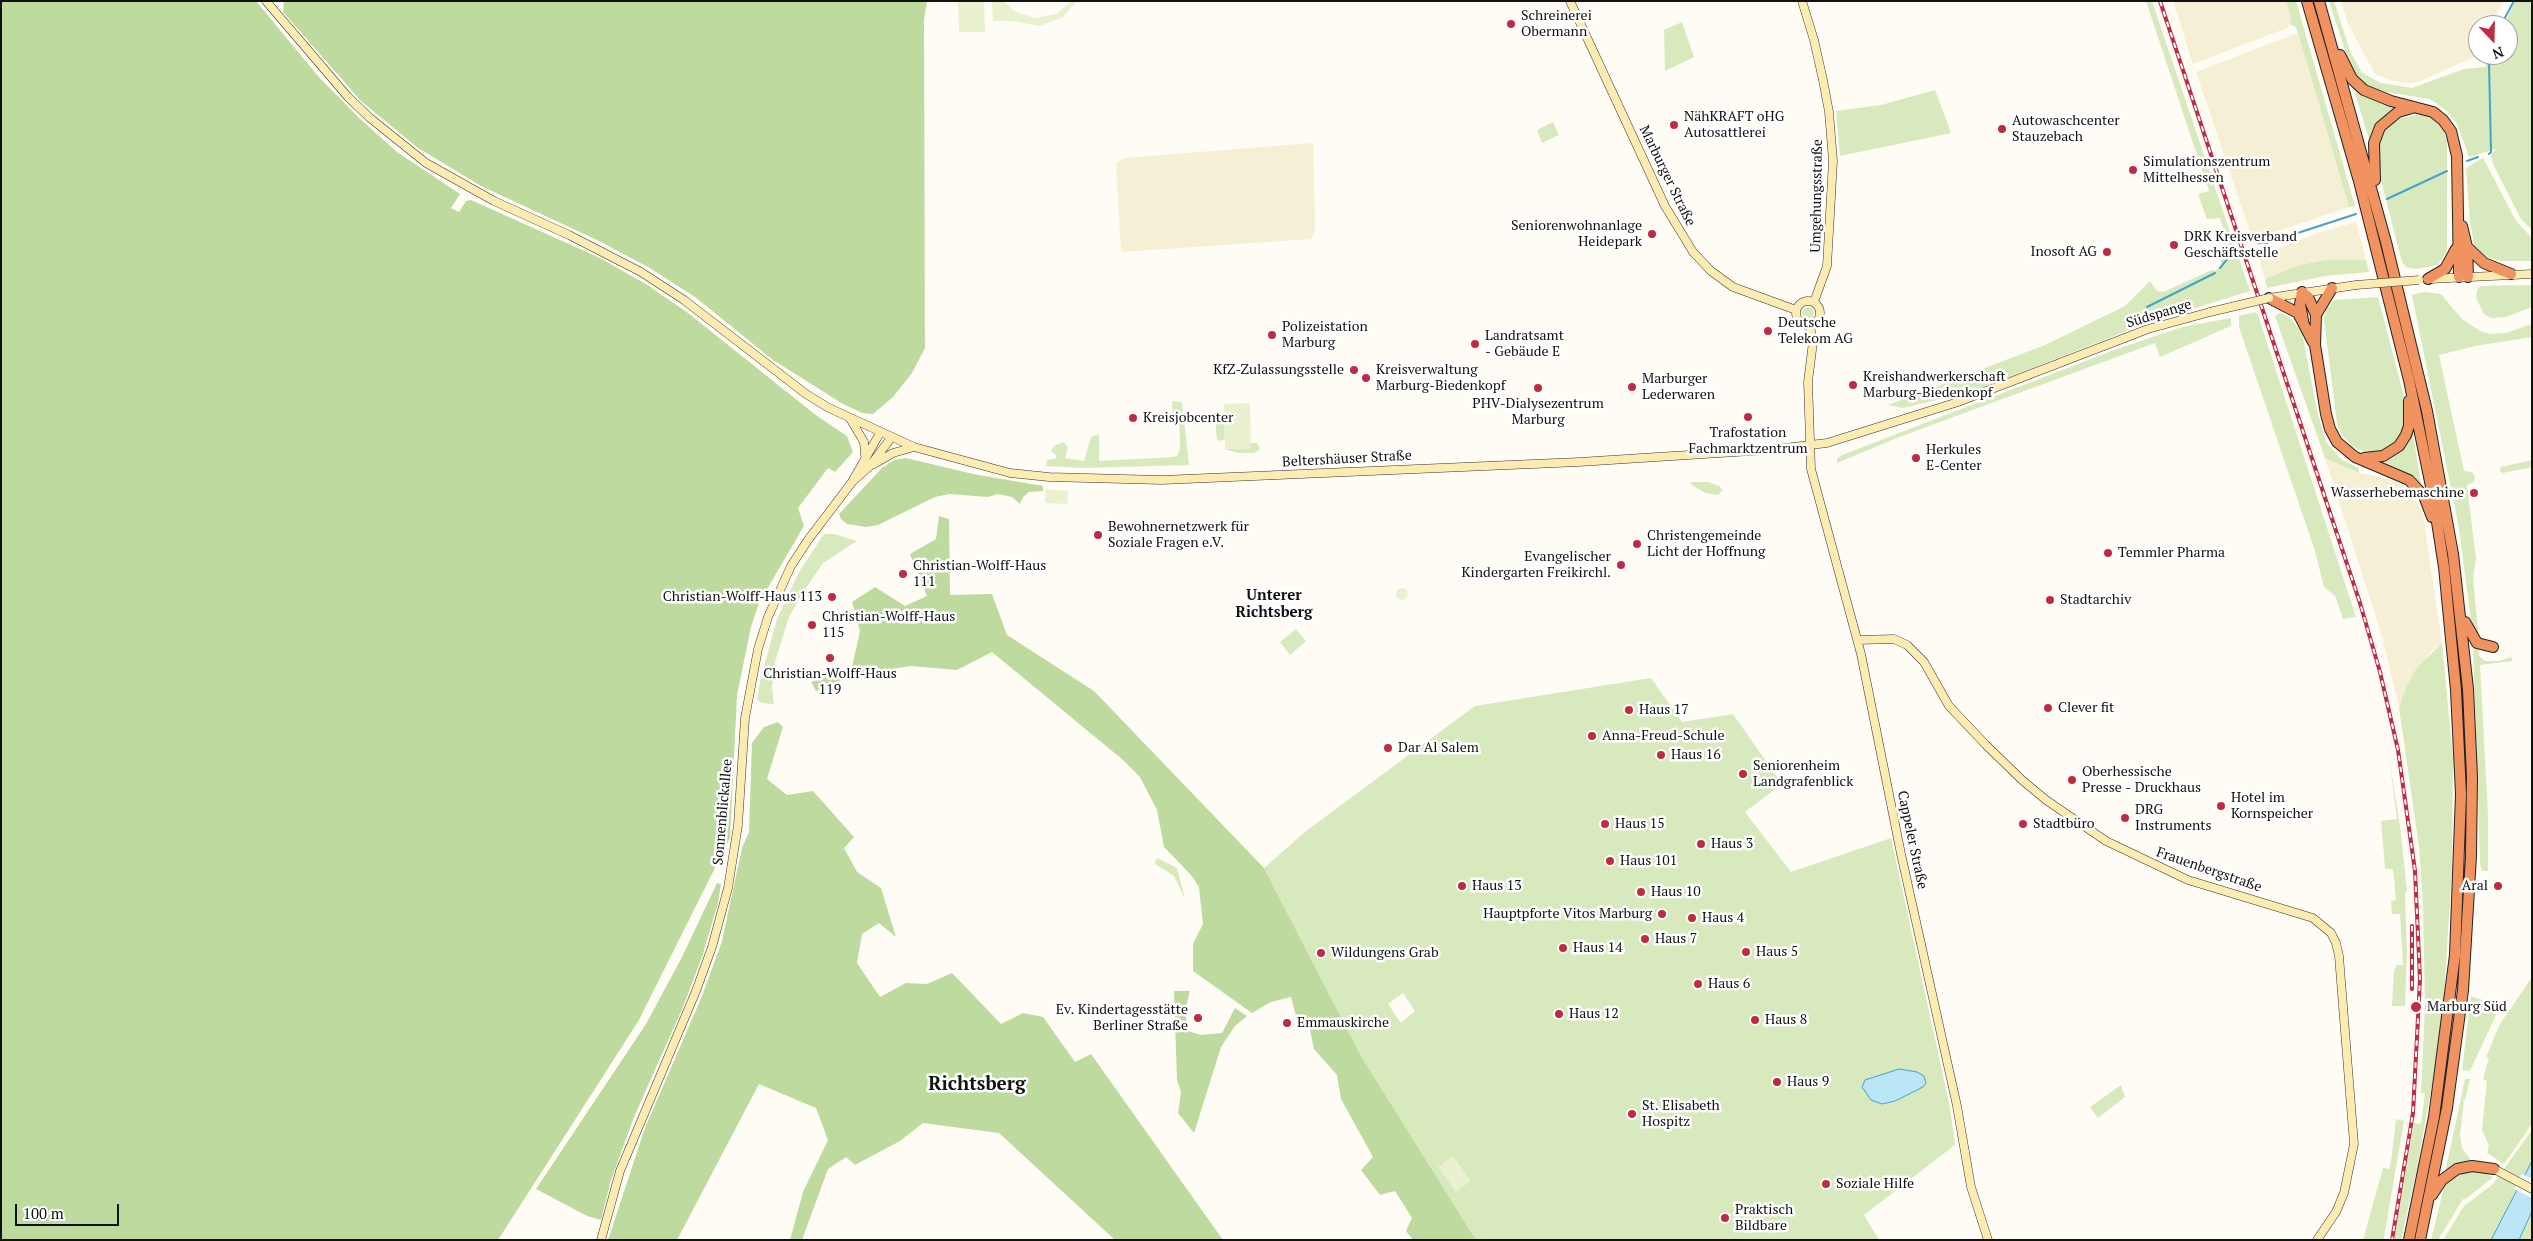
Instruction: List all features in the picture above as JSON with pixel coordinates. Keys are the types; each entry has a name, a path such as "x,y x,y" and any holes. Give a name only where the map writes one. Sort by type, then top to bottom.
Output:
{"highway":[{"path":"2307,1 2359,181 2409,380 2433,496 2456,690 2460,794 2455,955 2446,1039 2434,1117 2409,1240"},
{"path":"2320,6 2342,60 2358,85 2379,98 2416,107 2439,116 2451,131 2457,156 2458,241 2464,277"},
{"path":"2320,6 2377,206 2427,410 2444,495 2461,611 2472,777 2470,900 2459,1029 2446,1116 2420,1240"},
{"path":"2377,206 2373,153 2376,135 2380,127 2391,116 2416,107"},
{"path":"2458,208 2467,247 2464,277"},
{"path":"2423,279 2446,268 2456,251 2458,241"},
{"path":"2467,247 2484,263 2511,274"},
{"path":"2316,315 2332,288"},
{"path":"2302,292 2308,297 2316,315 2315,345 2330,429 2340,446 2355,457 2409,480 2424,496 2438,532"},
{"path":"2302,292 2300,304 2304,320 2315,345"},
{"path":"2269,298 2284,300 2304,320"},
{"path":"2355,457 2372,458 2383,456 2391,452 2404,439 2409,422 2409,380"},
{"path":"2461,611 2474,639 2482,645 2493,647"},
{"path":"2430,1197 2449,1174 2465,1166 2494,1169"}],"main road":[{"name":"Beltershäuser Straße","path":"266,1 348,96 377,124 426,162 494,201 578,239 641,272 690,304 806,394 850,419 914,447 1010,473 1049,478 1162,480 1579,462 1810,446"},
{"name":"Marburger Straße","path":"1570,1 1665,206 1693,252 1711,271 1733,287 1796,310"},
{"name":"Umgehungsstraße","path":"1802,1 1814,40 1823,80 1829,112 1833,161 1827,266 1814,302"},
{"path":"2284,300 2302,292 2356,285 2423,279 2532,274"},
{"name":"Südspange","path":"1810,446 1827,444 1871,431 1958,402 2148,329 2269,298"},
{"path":"1804,301 1814,302 1820,310 1820,316 1816,323 1810,326 1804,325 1798,320 1796,310 1804,301"},
{"path":"1810,326 1813,342 1808,382 1810,446"},
{"path":"850,419 862,437 865,455"},
{"name":"Sonnenblickallee","path":"852,482 865,455 880,433"},
{"name":"Sonnenblickallee","path":"601,1240 620,1172 696,991 725,896 738,825 746,710 758,649 768,617 792,566 824,517 852,482 869,467 891,438"},
{"name":"Cappeler Straße","path":"1810,446 1816,492 1858,640 1905,871 1957,1106 1971,1187 1988,1240"},
{"path":"869,467 893,453 914,447"},
{"name":"Frauenbergstraße","path":"1858,640 1894,639 1907,645 1924,662 1949,706 1992,752 2046,800 2106,841 2188,880 2313,918 2325,926 2334,937 2338,949 2354,1144 2342,1199 2332,1219 2316,1240"},
{"path":"2494,1169 2532,1189"}],"shaded area":[{"path":"2173,1 2286,1 2292,22 2287,28 2193,64"},
{"path":"2341,1 2504,1 2496,15 2468,15 2468,60 2418,82 2393,81 2375,74 2348,24"},
{"path":"2298,33 2349,207 2252,238 2196,72"},
{"path":"1313,143 1315,229 1311,239 1121,252 1116,164 1124,158"},
{"path":"2356,222 2366,260 2325,260 2296,266 2265,279 2258,256 2321,232"},
{"path":"2325,458 2359,473 2393,480 2402,485 2412,493 2423,515 2442,643 2431,652 2405,690 2399,708 2382,636"}],"green space":[{"path":"1,1 256,1 318,76 358,117 397,152 460,194 451,208 459,212 466,201 471,200 598,257 646,284 688,313 817,416 847,436 853,452 835,472 828,468 798,508 804,526 759,603 751,627 737,695 730,838 639,1020 498,1240 1,1240"},
{"path":"284,1 927,1 924,20 925,348 912,373 893,397 873,414 862,413 843,404 773,360 695,297 648,267 597,240 481,186 418,148 361,101 283,12"},
{"path":"958,1 984,1 985,32 959,32"},
{"path":"992,1 1003,1 1016,12 1036,18 1056,14 1071,1 1077,1 1063,17 1040,26 1013,21 993,21"},
{"path":"2146,1 2152,1 2250,291 2147,323 1971,392 1903,408 1888,405 2045,345 2125,306 2150,281 2157,291 2163,292 2212,270 2215,271 2221,265 2221,259 2231,252 2220,218 2207,219 2198,194 2209,191"},
{"path":"2286,1 2296,1 2355,206 2349,207 2298,33 2295,26 2290,25 2291,18"},
{"path":"2329,1 2334,1 2350,51 2362,73 2381,83 2412,88 2464,69 2485,67 2486,65 2518,65 2518,15 2509,15 2515,1 2529,1 2532,4 2532,230 2521,219 2493,164 2491,155 2496,149 2469,157 2457,124 2447,111 2430,99 2368,88 2358,81 2350,65"},
{"path":"1682,22 1694,57 1665,71 1664,30"},
{"path":"2353,87 2370,99 2403,106 2391,114 2371,146"},
{"path":"1935,90 1951,133 1840,156 1836,111 1881,105"},
{"path":"2421,114 2429,116 2443,128 2447,141 2447,251 2438,265 2416,269 2406,267 2402,262 2380,177 2379,145 2381,135 2387,126 2397,119"},
{"path":"1553,122 1559,135 1542,143 1537,130"},
{"path":"2483,158 2516,221 2532,238 2532,261 2499,261 2485,256 2475,249 2470,223 2466,168"},
{"path":"2325,260 2366,260 2369,272 2325,276 2267,288 2265,279 2296,266"},
{"path":"2532,285 2532,307 2506,317 2491,318 2484,314 2476,298 2477,290 2481,286"},
{"path":"2423,292 2441,294 2462,319 2480,331 2489,334 2506,333 2532,324 2532,337 2475,346 2439,355 2464,471 2472,472 2475,477 2474,482 2467,485 2476,559 2473,579 2479,639 2474,633 2471,621 2459,528 2412,295"},
{"path":"2378,297 2406,404 2406,421 2397,443 2379,452 2371,452 2362,451 2352,446 2343,436 2337,424 2324,319 2326,310 2334,300"},
{"path":"1810,307 1813,308 1813,318 1806,319 1803,318 1802,311 1803,308"},
{"path":"2255,312 2258,315 2356,617 2343,619 2335,596 2324,587 2315,551 2239,327 2239,316"},
{"path":"2280,313 2288,316 2302,332 2317,411 2326,442 2342,460 2359,468 2359,473 2325,458 2275,316"},
{"path":"2231,318 2231,326 2160,357 2155,343 1902,436 1837,463 1837,459 1842,455 2114,350 2182,327"},
{"path":"1172,401 1182,402 1189,465 1081,468 1046,466 1047,460 1055,459 1057,456 1051,451 1054,446 1063,442 1068,447 1065,458 1084,461 1091,437 1099,434 1099,461 1174,457 1178,455 1180,447 1179,417 1173,417"},
{"path":"1250,403 1251,448 1225,449 1224,404"},
{"path":"1221,415 1224,417 1225,439 1221,441 1217,439 1216,422"},
{"path":"2411,433 2413,434 2421,484 2399,470 2375,462"},
{"path":"1251,443 1257,443 1260,449 1254,453 1238,453 1225,449 1251,448"},
{"path":"906,458 973,474 1043,486 1043,491 1029,492 1023,497 1020,504 1012,497 998,494 988,497 949,494 935,497 878,525 866,527 847,524 841,519 839,514 882,468 894,460"},
{"path":"2532,460 2532,467 2503,473 2500,471 2501,467"},
{"path":"1708,482 1719,486 1723,490 1718,495 1706,493 1693,486 1690,483"},
{"path":"1046,489 1068,491 1067,504 1045,503"},
{"path":"939,516 949,519 950,595 992,594 1007,635 1094,691 1264,868 1361,1056 1476,1240 1413,1240 1406,1231 1412,1218 1395,1191 1380,1195 1361,1170 1373,1157 1341,1099 1337,1075 1314,1049 1310,1030 1297,1020 1291,997 1271,1002 1252,1013 1193,971 1193,944 1203,924 1199,887 1191,875 1164,847 1157,810 1140,777 1123,760 992,652 957,670 911,666 853,675 816,691 811,682 852,667 860,631 852,602 875,587 905,606 927,596 910,554 936,539"},
{"path":"824,534 834,534 857,541 823,563 802,594 789,617 775,662 772,687 774,704 762,703 757,700 760,681 777,619 799,572"},
{"path":"1400,588 1404,588 1408,594 1404,600 1400,600 1396,596 1396,592"},
{"path":"1296,629 1306,641 1290,655 1280,642"},
{"path":"2442,643 2453,759 2452,867 2444,998 2434,1074 2417,1168 2401,1240 2394,1240 2414,1123 2421,1124 2425,1093 2421,1093 2425,1007 2423,904 2419,846 2399,708 2405,690 2416,669"},
{"path":"2473,644 2478,647 2479,656 2485,661 2499,661 2511,657 2513,661 2480,665 2488,815 2488,871 2482,871 2480,863"},
{"path":"1651,678 1682,722 1733,714 1782,784 1745,812 1791,872 1891,838 1950,1107 1955,1145 1864,1215 1879,1240 1476,1240 1361,1056 1264,868 1306,831 1475,706","holes":["1403,993 1415,1011 1401,1023 1388,1004"]},
{"path":"778,722 783,727 767,779 787,795 813,791 854,837 844,848 857,872 881,888 896,937 879,923 862,934 857,963 880,997 906,983 927,984 952,973 1001,1024 1023,1013 1043,1017 1075,1062 1091,1054 1223,1240 1115,1240 999,1133 923,1123 900,1141 855,1165 846,1157 828,1169 802,1240 790,1240 803,1192 828,1140 816,1108 759,1084 677,1240 608,1240 645,1128 702,996 722,941 742,848 749,832 752,743 764,727"},
{"path":"2389,757 2400,826 2407,891 2405,892 2407,951 2405,1006 2392,1006 2394,971 2397,965 2403,965 2400,914 2392,914 2391,901 2396,900 2393,869 2385,869 2381,821 2397,819"},
{"path":"1157,858 1177,868 1185,899 1174,876 1155,864"},
{"path":"717,883 721,884 718,903 702,957 683,1007 634,1117 611,1180 601,1220 587,1216 536,1189 646,1024 682,957"},
{"path":"2532,977 2532,1124 2504,1164 2487,1153 2489,1146 2482,1130 2487,1081 2483,1079 2489,1058 2486,1057 2500,1024"},
{"path":"1174,991 1190,991 1185,1010 1188,1031 1201,1035 1222,1033 1235,1008 1247,1016 1235,1026 1221,1047 1194,1133 1178,1113 1181,1092 1177,1080"},
{"path":"2471,996 2493,1004 2503,1000 2470,1071 2462,1070"},
{"path":"2465,1079 2470,1079 2465,1100 2462,1100 2464,1102 2460,1135 2462,1148 2472,1162 2445,1173"},
{"path":"2121,1085 2125,1097 2098,1118 2090,1107"},
{"path":"2396,1119 2404,1121 2384,1237 2383,1240 2363,1240 2383,1168 2389,1169 2391,1162"},
{"path":"2532,1130 2532,1161 2491,1240 2443,1240 2464,1206 2493,1184"},
{"path":"1453,1156 1471,1181 1456,1192 1438,1167"},
{"path":"2470,1170 2482,1172 2493,1177 2466,1199 2463,1199 2438,1240 2431,1240 2444,1187 2451,1178"},
{"path":"2532,1211 2532,1240 2519,1240 2522,1234"}],"water":[{"path":"1899,1069 1917,1072 1924,1076 1926,1083 1923,1087 1895,1101 1882,1104 1871,1100 1862,1087 1865,1080"},
{"path":"2532,1161 2532,1211 2519,1240 2491,1240"}],"pier":[{"path":"2522,1174 2532,1179 2532,1198 2514,1189"}],"waterway":[{"path":"2506,15 2514,1"},
{"path":"2489,65 2491,152 2489,154"},
{"path":"2467,161 2478,157"},
{"path":"2387,199 2447,171"},
{"path":"2258,243 2267,243 2356,214"},
{"path":"2220,268 2233,252"},
{"path":"2147,307 2215,273"}],"railway":[{"path":"2160,1 2360,603 2380,672 2398,750 2415,871 2420,979 2413,1113 2392,1240"},
{"path":"2412,926 2412,989"}],"place":[{"name":"Schreinerei Obermann","path":"1511,24"},
{"name":"NähKRAFT oHG Autosattlerei","path":"1674,125"},
{"name":"Autowaschcenter Stauzebach","path":"2002,129"},
{"name":"Simulationszentrum Mittelhessen","path":"2133,170"},
{"name":"Seniorenwohnanlage Heidepark","path":"1652,234"},
{"name":"DRK Kreisverband Geschäftsstelle","path":"2174,245"},
{"name":"Inosoft AG","path":"2107,252"},
{"name":"Deutsche Telekom AG","path":"1768,331"},
{"name":"Polizeistation Marburg","path":"1272,335"},
{"name":"Landratsamt - Gebäude E","path":"1475,344"},
{"name":"KfZ-Zulassungsstelle","path":"1354,370"},
{"name":"Kreisverwaltung Marburg-Biedenkopf","path":"1366,378"},
{"name":"Kreishandwerkerschaft Marburg-Biedenkopf","path":"1853,385"},
{"name":"Marburger Lederwaren","path":"1632,387"},
{"name":"PHV-Dialysezentrum Marburg","path":"1538,388"},
{"name":"Trafostation Fachmarktzentrum","path":"1748,417"},
{"name":"Kreisjobcenter","path":"1133,418"},
{"name":"Herkules E-Center","path":"1916,458"},
{"name":"Wasserhebemaschine","path":"2474,493"},
{"name":"Bewohnernetzwerk für Soziale Fragen e.V.","path":"1098,535"},
{"name":"Christengemeinde Licht der Hoffnung","path":"1637,544"},
{"name":"Temmler Pharma","path":"2108,553"},
{"name":"Evangelischer Kindergarten Freikirchl.","path":"1621,565"},
{"name":"Christian-Wolff-Haus 111","path":"903,574"},
{"name":"Christian-Wolff-Haus 113","path":"832,597"},
{"name":"Stadtarchiv","path":"2050,600"},
{"name":"Christian-Wolff-Haus 115","path":"812,625"},
{"name":"Christian-Wolff-Haus 119","path":"830,658"},
{"name":"Clever fit","path":"2048,708"},
{"name":"Haus 17","path":"1629,710"},
{"name":"Anna-Freud-Schule","path":"1592,736"},
{"name":"Dar Al Salem","path":"1388,748"},
{"name":"Haus 16","path":"1661,755"},
{"name":"Seniorenheim Landgrafenblick","path":"1743,774"},
{"name":"Oberhessische Presse - Druckhaus","path":"2072,780"},
{"name":"Hotel im Kornspeicher","path":"2221,806"},
{"name":"DRG Instruments","path":"2125,818"},
{"name":"Haus 15","path":"1605,824"},
{"name":"Stadtbüro","path":"2023,824"},
{"name":"Haus 3","path":"1701,844"},
{"name":"Haus 101","path":"1610,861"},
{"name":"Haus 13","path":"1462,886"},
{"name":"Aral","path":"2498,886"},
{"name":"Haus 10","path":"1641,892"},
{"name":"Hauptpforte Vitos Marburg","path":"1662,914"},
{"name":"Haus 4","path":"1692,918"},
{"name":"Haus 7","path":"1645,939"},
{"name":"Haus 14","path":"1563,948"},
{"name":"Haus 5","path":"1746,952"},
{"name":"Wildungens Grab","path":"1321,953"},
{"name":"Haus 6","path":"1698,984"},
{"name":"Marburg Süd","path":"2416,1007"},
{"name":"Haus 12","path":"1559,1014"},
{"name":"Ev. Kindertagesstätte Berliner Straße","path":"1198,1018"},
{"name":"Haus 8","path":"1755,1020"},
{"name":"Emmauskirche","path":"1287,1023"},
{"name":"Haus 9","path":"1777,1082"},
{"name":"St. Elisabeth Hospitz","path":"1632,1114"},
{"name":"Soziale Hilfe","path":"1826,1184"},
{"name":"Praktisch Bildbare","path":"1725,1218"}],"district":[{"name":"Unterer Richtsberg","path":"1274,604"},
{"name":"Richtsberg","path":"977,1085"}]}
